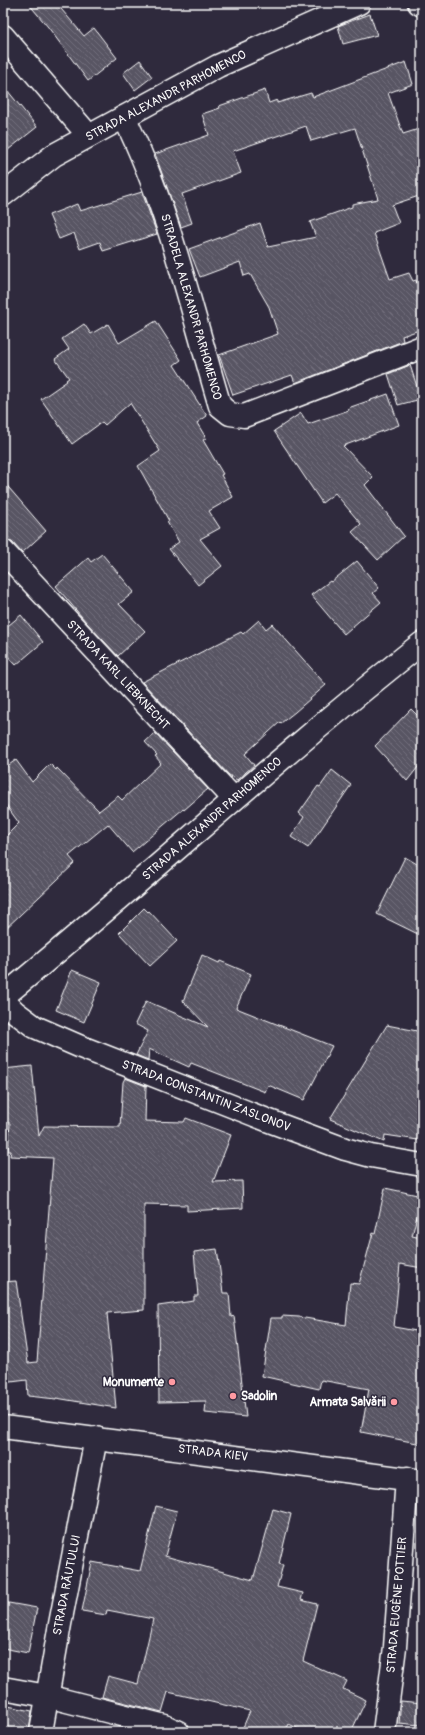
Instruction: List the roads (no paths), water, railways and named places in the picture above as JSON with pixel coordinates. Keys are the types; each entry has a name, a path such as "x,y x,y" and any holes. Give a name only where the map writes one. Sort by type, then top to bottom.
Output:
{"street":[{"name":"STRADA ALEXANDR PARHOMENCO","path":"3,194 54,155 218,66 359,3"},
{"path":"418,3 422,5"},
{"path":"3,36 89,136"},
{"name":"STRADELA ALEXANDR PARHOMENCO","path":"124,117 136,141 161,202 220,406 230,414 244,416 422,347"},
{"name":"STRADA KARL LIEBKNECHT","path":"3,552 234,799"},
{"name":"STRADA ALEXANDR PARHOMENCO","path":"3,998 74,939 234,799 422,643"},
{"name":"STRADA CONSTANTIN ZASLONOV","path":"3,998 15,1012 35,1027 81,1047 345,1149 371,1156 422,1165"},
{"name":"STRADA KIEV","path":"3,1427 414,1479"},
{"name":"STRADA RĂUTULUI","path":"41,1732 96,1438"},
{"name":"STRADA EUGÈNE POTTIER","path":"384,1732 396,1647 414,1479"},
{"path":"3,1688 47,1696 164,1726 178,1732"}],"place":[{"name":"Monumente","path":"172,1382"},
{"name":"Sadolin","path":"233,1396"},
{"name":"Armata Salvării","path":"394,1402"}]}
